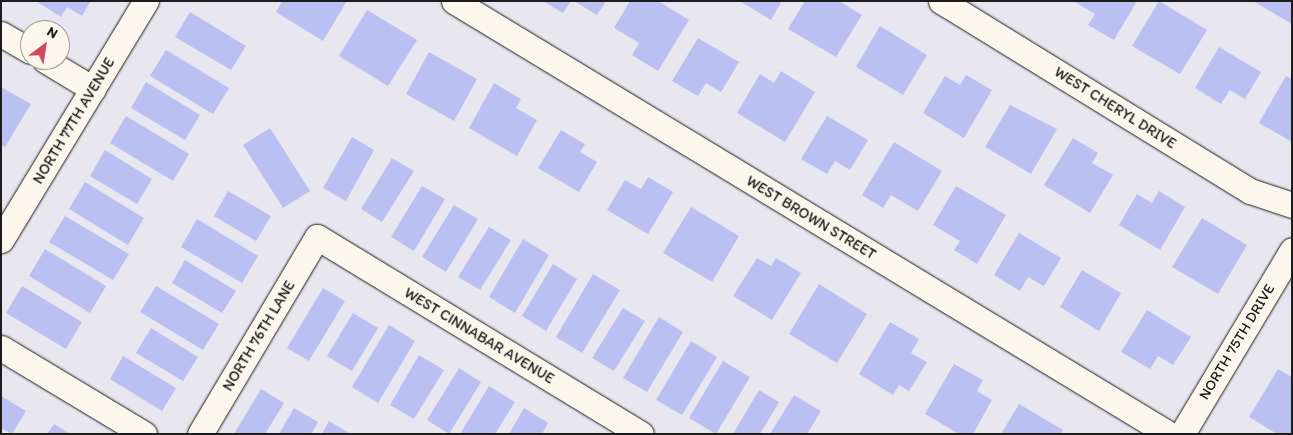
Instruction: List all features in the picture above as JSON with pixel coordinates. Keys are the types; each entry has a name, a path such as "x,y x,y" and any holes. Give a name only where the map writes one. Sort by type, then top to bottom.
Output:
{"street":[{"name":"NORTH 77TH AVENUE","path":"1,240 146,1"},
{"name":"WEST BROWN STREET","path":"454,1 1169,434"},
{"name":"WEST CHERYL DRIVE","path":"941,1 1250,191 1292,205"},
{"path":"1,34 20,45"},
{"path":"62,70 93,89"},
{"name":"NORTH 76TH LANE","path":"200,434 317,237"},
{"name":"WEST CINNABAR AVENUE","path":"317,237 641,434"},
{"name":"NORTH 75TH DRIVE","path":"1182,434 1292,250"},
{"path":"1,348 144,434"}],"building":[{"path":"36,1 91,1 82,16 67,7 61,17"},
{"path":"282,1 347,1 323,41 276,12"},
{"path":"543,1 571,1 563,13"},
{"path":"574,1 606,1 597,15"},
{"path":"630,1 658,1 689,20 658,71 632,55 639,43 614,28"},
{"path":"740,1 782,1 771,20"},
{"path":"805,1 839,1 862,15 836,57 788,29"},
{"path":"1073,1 1137,1 1114,40 1088,25 1095,14"},
{"path":"1159,1 1207,30 1180,74 1132,46"},
{"path":"1253,1 1292,1 1292,24"},
{"path":"367,10 417,40 388,86 339,56"},
{"path":"190,12 246,46 231,70 175,37"},
{"path":"880,26 927,55 903,95 856,67"},
{"path":"698,38 739,62 721,92 706,83 698,96 672,81"},
{"path":"1219,47 1261,72 1245,99 1230,90 1221,104 1195,88"},
{"path":"166,50 229,88 213,114 150,76"},
{"path":"429,52 477,79 454,121 406,94"},
{"path":"781,71 815,92 785,142 737,113 760,74 774,83"},
{"path":"966,75 992,90 964,138 923,113 945,76 960,85"},
{"path":"1286,76 1292,79 1292,142 1259,123"},
{"path":"146,82 200,115 185,140 131,108"},
{"path":"494,83 521,99 516,108 537,120 517,156 469,128"},
{"path":"1,87 31,104 5,147 1,145"},
{"path":"1010,105 1057,129 1031,174 985,147"},
{"path":"126,116 189,154 173,181 110,143"},
{"path":"827,116 868,140 850,170 835,161 827,174 801,159"},
{"path":"270,128 310,191 283,208 243,145"},
{"path":"561,130 585,144 580,152 597,162 579,192 538,168"},
{"path":"352,137 374,150 346,201 323,188"},
{"path":"1073,138 1098,153 1092,163 1113,175 1090,213 1044,185"},
{"path":"894,142 942,171 918,211 891,195 883,208 862,195"},
{"path":"105,150 152,179 137,204 90,176"},
{"path":"392,158 414,171 382,222 361,209"},
{"path":"648,177 673,192 648,234 607,210 625,180 641,189"},
{"path":"85,182 144,218 128,245 69,209"},
{"path":"422,186 445,199 414,251 391,237"},
{"path":"956,186 1006,215 977,264 954,250 960,241 933,225"},
{"path":"228,191 271,216 256,241 214,216"},
{"path":"1159,191 1185,207 1160,250 1119,225 1137,194 1152,203"},
{"path":"454,205 478,219 446,272 422,257"},
{"path":"691,207 739,236 712,282 663,253"},
{"path":"65,216 129,254 113,280 49,242"},
{"path":"1202,218 1247,245 1218,294 1172,267"},
{"path":"197,219 258,256 242,283 181,247"},
{"path":"489,227 511,240 480,290 458,277"},
{"path":"1019,233 1061,258 1044,286 1028,277 1020,291 994,275"},
{"path":"523,239 549,255 515,313 489,297"},
{"path":"45,249 106,286 90,313 29,276"},
{"path":"757,258 771,266 776,258 801,273 772,320 733,296"},
{"path":"185,260 236,291 222,313 172,283"},
{"path":"553,264 577,279 546,331 522,316"},
{"path":"1082,270 1121,293 1099,331 1060,307"},
{"path":"593,274 620,290 582,353 556,337"},
{"path":"819,284 867,314 837,363 789,334"},
{"path":"22,286 82,322 66,349 6,313"},
{"path":"156,286 219,324 203,350 140,312"},
{"path":"323,288 345,301 309,361 287,348"},
{"path":"623,308 645,321 614,371 592,358"},
{"path":"1147,310 1191,337 1173,365 1158,356 1150,369 1121,352"},
{"path":"353,313 378,328 352,371 327,356"},
{"path":"659,317 683,332 647,392 623,378"},
{"path":"890,322 919,339 911,353 927,362 909,391 899,385 893,395 859,374"},
{"path":"389,325 415,341 378,403 352,387"},
{"path":"151,328 198,357 183,381 136,353"},
{"path":"691,341 717,357 682,415 656,400"},
{"path":"419,355 444,370 414,419 390,405"},
{"path":"123,356 176,388 162,411 110,379"},
{"path":"723,361 750,377 716,434 689,418"},
{"path":"954,364 983,380 977,391 992,400 973,434 959,434 925,414"},
{"path":"459,368 481,382 449,434 427,420"},
{"path":"1278,369 1292,377 1292,434 1277,434 1249,417"},
{"path":"489,386 515,402 495,434 460,434"},
{"path":"261,389 284,403 265,434 234,434"},
{"path":"759,390 779,402 760,434 733,434"},
{"path":"794,395 821,411 807,434 770,434"},
{"path":"1,396 26,411 12,434 1,428"},
{"path":"1019,404 1063,430 1061,434 1001,434"},
{"path":"294,408 318,422 311,434 279,434"},
{"path":"524,408 548,423 542,434 509,434"},
{"path":"329,421 351,434 322,434"},
{"path":"54,424 70,434 47,434"}]}
